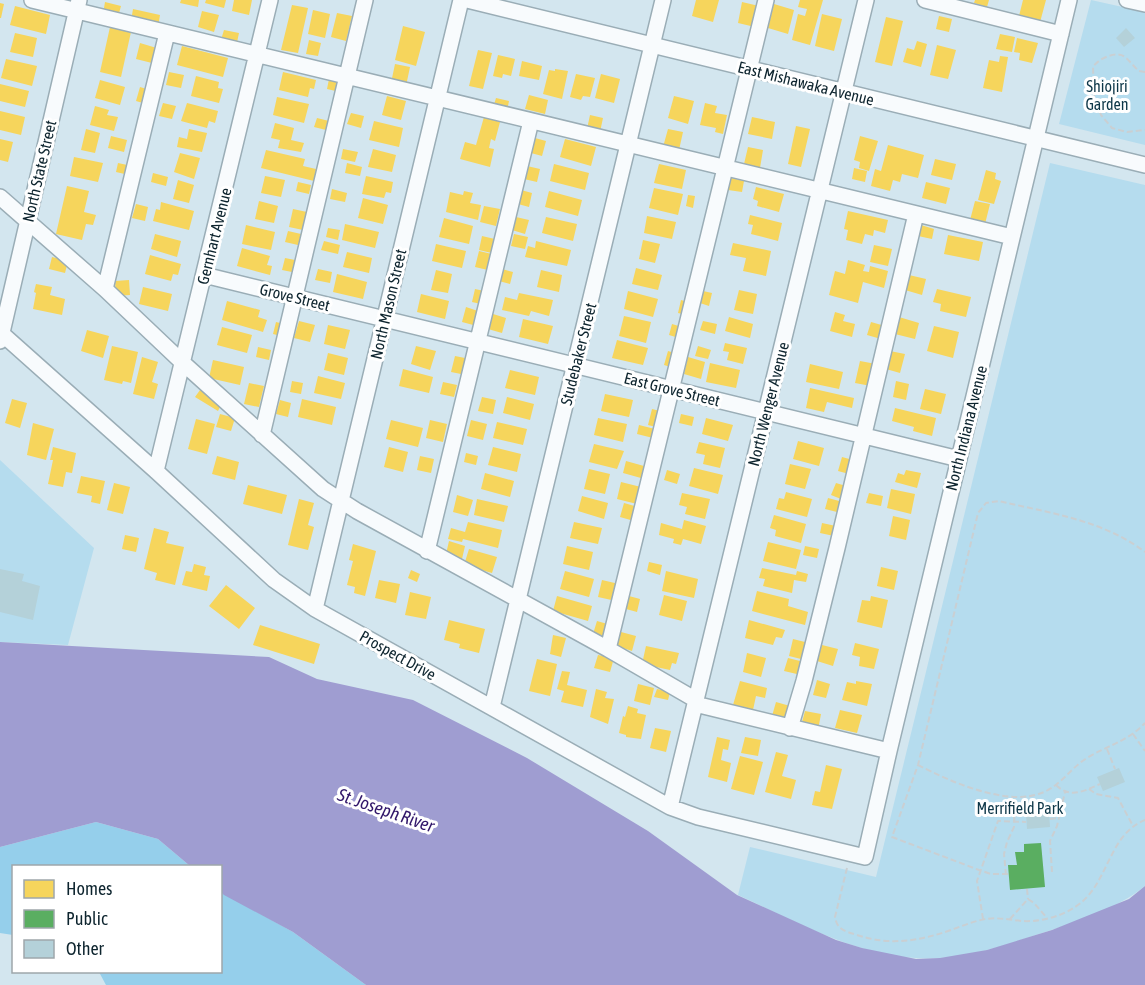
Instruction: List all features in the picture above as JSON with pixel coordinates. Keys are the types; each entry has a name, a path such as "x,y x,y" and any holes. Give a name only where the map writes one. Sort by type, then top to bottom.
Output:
{"street":[{"path":"32,0 78,5 167,33 1012,237"},
{"name":"Gernhart Avenue","path":"156,471 270,0"},
{"path":"262,435 365,0"},
{"name":"North Mason Street","path":"315,609 460,0"},
{"name":"East Mishawaka Avenue","path":"466,0 1145,165"},
{"name":"Studebaker Street","path":"492,707 663,0"},
{"path":"608,649 766,0"},
{"name":"North Wenger Avenue","path":"670,807 866,0"},
{"path":"925,0 1061,34"},
{"name":"North Indiana Avenue","path":"858,855 889,751 1069,0"},
{"path":"1127,0 1145,4"},
{"name":"North State Street","path":"1,336 78,5"},
{"path":"105,289 167,33"},
{"path":"427,551 531,121"},
{"path":"0,197 105,289 262,435 341,502 608,649 696,702 790,728 889,751"},
{"path":"790,728 834,560 916,214"},
{"name":"Grove Street","path":"204,275 385,319"},
{"name":"East Grove Street","path":"385,319 959,459"},
{"name":"Prospect Drive","path":"1,336 156,471 274,580 315,609 670,807 698,817 858,855"}],"path":[{"path":"1145,72 1139,71 1123,55 1117,54 1104,58 1094,67 1094,97 1101,115 1112,128 1127,132 1145,130"},
{"path":"1015,798 1015,822 1005,848 1007,875 991,874 892,837 918,765 978,513 986,503 999,501 1076,520 1114,533 1145,552"},
{"path":"918,765 988,793 1015,798 1034,796 1056,785 1077,764 1133,734 1145,723"},
{"path":"1133,734 1145,751"},
{"path":"1107,749 1115,769"},
{"path":"1056,785 1065,792 1073,794 1100,784"},
{"path":"1089,789 1096,794 1118,798 1133,826"},
{"path":"1052,872 1050,841 1065,792"},
{"path":"1050,819 1058,818"},
{"path":"858,855 835,917 836,924 840,930 876,940 914,941 983,919 1023,921 1047,918 1077,906 1089,894 1104,872 1115,847 1133,826 1145,820"},
{"path":"983,919 977,888 979,870 998,821 1026,822"},
{"path":"1010,919 1028,899 1027,889"},
{"path":"1028,899 1047,918"}],"green space":[{"name":"Shiojiri Garden","path":"1091,0 1145,12 1145,145 1059,124"},
{"name":"Merrifield Park","path":"1050,163 1145,185 1145,886 1096,914 992,949 940,958 913,958 887,954 836,939 738,895 750,847 876,877"},
{"path":"0,460 94,548 68,645 0,642"}],"shaded area":[{"path":"96,822 158,839 189,865 12,865 12,935 0,933 0,847"},
{"path":"222,893 293,932 366,985 106,985 100,973 222,973"}],"water":[{"name":"St. Joseph River","path":"0,642 269,657 317,679 413,700 527,758 648,831 737,895 836,940 862,948 916,959 940,958 987,950 1052,930 1129,899 1145,886 1145,985 366,985 293,932 224,895 222,893 222,865 189,865 158,839 96,822 0,847"}],"building: Homes":[{"path":"181,0 199,0 198,7 180,3"},
{"path":"206,0 226,0 224,8 205,3"},
{"path":"234,0 252,0 249,15 232,11"},
{"path":"696,0 719,0 713,22 692,16"},
{"path":"800,0 823,0 810,45 792,40 798,14 805,16 807,9 798,7"},
{"path":"975,0 989,0 987,7 974,3"},
{"path":"1023,0 1046,0 1039,26 1018,20"},
{"path":"105,2 121,6 118,17 103,14"},
{"path":"742,2 759,6 755,27 738,23"},
{"path":"0,3 4,4 1,18 0,18"},
{"path":"774,4 794,10 788,34 768,28"},
{"path":"292,5 308,8 298,53 281,50"},
{"path":"15,6 50,15 46,34 10,25"},
{"path":"133,9 160,15 158,27 131,21"},
{"path":"313,10 330,14 325,38 308,34"},
{"path":"202,11 219,15 214,32 198,27"},
{"path":"337,13 352,16 346,41 331,37"},
{"path":"822,14 842,19 834,51 815,46"},
{"path":"939,16 952,19 949,32 936,29"},
{"path":"886,17 903,21 892,66 875,62"},
{"path":"403,26 425,32 416,66 395,60"},
{"path":"110,27 131,32 121,77 100,72"},
{"path":"224,30 239,33 236,47 220,43"},
{"path":"15,33 37,38 33,57 10,52"},
{"path":"1000,34 1015,37 1012,52 996,49"},
{"path":"1017,38 1038,43 1032,63 1019,60 1020,53 1014,52"},
{"path":"309,40 321,43 318,56 306,54"},
{"path":"917,41 927,44 921,67 903,62 907,48 914,50"},
{"path":"140,43 160,49 156,64 136,59"},
{"path":"937,45 956,50 948,79 930,75"},
{"path":"182,46 228,58 223,77 177,65"},
{"path":"478,50 492,53 483,89 469,86"},
{"path":"498,55 515,59 511,76 503,74 502,78 493,76"},
{"path":"1000,56 1008,57 1002,92 983,88 989,60 999,62"},
{"path":"6,59 37,66 32,86 1,78"},
{"path":"522,61 542,66 539,80 519,76"},
{"path":"395,64 410,67 406,86 391,83"},
{"path":"555,69 568,71 562,99 543,94 549,70 555,71"},
{"path":"169,72 184,75 181,88 166,85"},
{"path":"283,72 316,80 314,89 310,88 308,97 279,90"},
{"path":"576,74 595,78 590,97 583,96 581,100 570,97"},
{"path":"601,74 620,79 614,103 595,98"},
{"path":"196,76 219,82 218,88 223,89 219,103 191,96"},
{"path":"329,79 342,82 340,92 327,89"},
{"path":"100,80 125,87 120,105 95,98"},
{"path":"0,84 29,91 25,107 0,101"},
{"path":"140,87 150,90 146,104 136,101"},
{"path":"529,95 548,100 545,114 525,109"},
{"path":"387,96 406,101 401,120 382,115"},
{"path":"674,96 694,101 688,124 668,118"},
{"path":"277,97 309,104 304,123 273,115"},
{"path":"496,98 509,101 507,111 493,108"},
{"path":"163,103 176,106 172,119 159,116"},
{"path":"187,103 218,111 215,123 209,121 207,128 181,121"},
{"path":"705,103 717,106 715,113 727,115 723,134 715,132 716,128 700,125"},
{"path":"95,106 109,110 107,115 118,117 114,131 90,125"},
{"path":"0,111 25,117 21,135 0,130"},
{"path":"351,113 364,116 361,128 347,124"},
{"path":"590,115 603,118 600,132 587,129"},
{"path":"484,117 500,122 495,141 491,139 489,148 494,149 490,167 460,159 465,142 476,145"},
{"path":"752,117 775,122 772,139 748,134"},
{"path":"317,118 329,121 326,130 314,127"},
{"path":"374,121 403,128 399,147 369,140"},
{"path":"275,123 294,128 291,140 304,143 301,152 278,148 280,140 271,138"},
{"path":"796,126 810,129 801,167 788,164"},
{"path":"86,129 100,133 95,153 81,150"},
{"path":"189,129 207,133 202,152 177,147 179,137 187,139"},
{"path":"668,129 683,132 679,150 663,147"},
{"path":"111,136 127,140 124,152 108,148"},
{"path":"860,136 878,141 869,171 859,168 860,162 854,160"},
{"path":"535,138 546,141 542,156 531,153"},
{"path":"0,139 13,142 8,162 0,160"},
{"path":"565,139 596,147 591,166 560,157"},
{"path":"888,145 924,155 918,178 902,174 900,182 893,180 890,191 871,186 875,169 881,171"},
{"path":"748,147 763,150 760,168 744,164"},
{"path":"343,149 358,152 355,162 341,159"},
{"path":"373,149 396,155 392,172 368,167"},
{"path":"266,150 305,159 303,166 316,169 314,181 261,168"},
{"path":"180,153 200,158 194,179 174,172"},
{"path":"74,157 103,163 98,182 70,176"},
{"path":"935,159 956,164 952,180 931,175"},
{"path":"118,163 132,166 129,175 116,172"},
{"path":"347,163 362,167 360,176 345,173"},
{"path":"554,164 589,173 585,190 550,181"},
{"path":"659,164 686,170 682,189 654,183"},
{"path":"527,166 540,169 537,182 524,179"},
{"path":"854,168 867,171 865,182 852,179"},
{"path":"986,170 996,173 995,179 1001,181 994,204 978,200"},
{"path":"153,173 168,177 166,186 151,182"},
{"path":"265,176 285,180 281,197 261,193"},
{"path":"366,176 393,182 391,193 386,192 384,198 362,194"},
{"path":"731,178 744,181 742,192 728,190"},
{"path":"178,180 194,185 189,203 173,199"},
{"path":"298,182 311,185 309,194 296,191"},
{"path":"926,182 950,188 946,204 922,198"},
{"path":"67,186 89,191 84,212 96,215 93,225 86,224 82,240 56,234"},
{"path":"756,187 784,194 779,212 757,206 758,201 753,199"},
{"path":"654,188 683,194 678,215 649,208"},
{"path":"332,189 347,193 345,202 330,199"},
{"path":"521,190 532,193 529,207 518,204"},
{"path":"464,191 473,193 470,203 481,205 478,220 446,212 450,192 463,195"},
{"path":"549,191 582,200 578,216 545,207"},
{"path":"688,195 695,196 693,208 686,206"},
{"path":"363,198 388,205 383,224 358,218"},
{"path":"259,201 278,206 274,223 255,219"},
{"path":"975,201 990,204 984,228 969,224"},
{"path":"161,202 194,211 189,230 153,221 156,209 160,210"},
{"path":"136,204 148,207 145,221 132,218"},
{"path":"484,206 500,209 496,226 480,222"},
{"path":"293,209 307,212 303,230 289,227"},
{"path":"848,211 888,220 885,233 874,230 873,236 865,234 862,244 846,240 848,230 844,229"},
{"path":"750,215 782,223 778,241 751,234 753,225 748,224"},
{"path":"647,216 676,222 672,239 644,233"},
{"path":"516,217 529,220 525,234 512,230"},
{"path":"546,217 577,224 573,241 542,233"},
{"path":"444,218 473,226 469,244 439,237"},
{"path":"345,224 379,232 375,248 342,240"},
{"path":"246,225 275,232 271,250 242,244"},
{"path":"921,225 934,229 932,239 918,236"},
{"path":"328,228 340,230 338,240 326,237"},
{"path":"288,231 301,234 298,245 285,242"},
{"path":"155,234 181,241 177,257 151,249"},
{"path":"514,234 528,237 525,249 511,246"},
{"path":"948,235 983,242 979,261 944,254"},
{"path":"482,236 499,240 496,254 479,250"},
{"path":"643,240 660,244 655,263 639,259"},
{"path":"324,241 340,245 338,254 321,250"},
{"path":"536,241 571,250 567,266 525,257 528,246 535,248"},
{"path":"733,243 771,251 766,276 743,271 746,258 730,255"},
{"path":"436,244 466,251 462,268 432,261"},
{"path":"874,245 892,249 888,266 870,262"},
{"path":"242,248 270,256 267,265 272,266 270,275 237,266"},
{"path":"479,251 496,255 492,271 475,267"},
{"path":"347,252 372,258 369,273 343,267"},
{"path":"150,255 181,264 178,275 173,274 171,281 145,274"},
{"path":"52,257 68,261 65,273 49,269"},
{"path":"285,258 300,261 297,273 282,270"},
{"path":"848,260 865,265 863,271 869,272 870,266 888,271 884,288 863,282 858,303 829,295 835,271 845,274"},
{"path":"636,268 662,275 658,290 632,284"},
{"path":"318,269 332,272 330,283 315,280"},
{"path":"502,269 513,272 510,284 499,281"},
{"path":"436,270 452,274 448,293 431,290"},
{"path":"541,270 562,275 559,292 537,287"},
{"path":"337,274 367,282 363,299 333,292"},
{"path":"909,275 926,279 922,295 905,290"},
{"path":"129,280 130,295 116,296 115,281"},
{"path":"36,284 52,287 50,295 65,299 62,315 33,309"},
{"path":"143,287 172,294 168,311 139,304"},
{"path":"475,289 484,291 481,304 472,302"},
{"path":"937,289 971,297 966,317 940,311 941,304 933,302"},
{"path":"739,290 757,294 753,314 734,310"},
{"path":"628,291 658,299 653,317 624,309"},
{"path":"703,291 712,293 709,306 700,303"},
{"path":"519,293 553,300 549,316 531,311 529,316 502,310 505,297 517,300"},
{"path":"421,294 449,301 445,319 417,312"},
{"path":"681,300 691,303 687,315 678,313"},
{"path":"227,301 260,310 258,317 267,320 263,332 222,320"},
{"path":"466,307 481,312 477,326 462,322"},
{"path":"835,312 845,315 843,321 855,324 852,337 830,331"},
{"path":"493,314 506,318 502,333 488,329"},
{"path":"624,316 651,322 646,343 619,336"},
{"path":"729,317 753,324 750,338 725,331"},
{"path":"899,317 919,323 915,339 895,334"},
{"path":"523,319 553,326 548,344 519,337"},
{"path":"299,321 315,325 310,342 294,338"},
{"path":"703,321 717,324 715,334 700,330"},
{"path":"276,322 284,324 281,336 273,334"},
{"path":"871,322 885,326 881,339 867,335"},
{"path":"672,324 685,328 682,339 669,335"},
{"path":"328,325 350,330 345,349 324,344"},
{"path":"934,326 959,332 953,358 927,351"},
{"path":"222,327 252,335 247,353 217,345"},
{"path":"87,330 109,336 103,358 81,351"},
{"path":"617,340 648,348 643,365 612,358"},
{"path":"725,343 747,348 743,364 727,360 729,352 723,351"},
{"path":"112,346 138,352 131,383 123,381 122,384 104,380"},
{"path":"416,346 436,351 430,370 411,364"},
{"path":"698,346 711,350 708,359 695,356"},
{"path":"258,347 271,350 269,360 256,357"},
{"path":"668,351 678,354 674,368 664,365"},
{"path":"890,351 905,354 900,373 886,369"},
{"path":"328,353 348,358 344,375 324,370"},
{"path":"455,356 470,359 466,375 451,372"},
{"path":"142,357 158,362 152,382 158,384 154,399 133,394"},
{"path":"688,357 705,362 701,379 684,374"},
{"path":"213,360 244,367 240,385 209,378"},
{"path":"860,361 876,364 871,386 855,383"},
{"path":"710,363 740,370 736,388 706,382"},
{"path":"810,364 843,372 839,389 806,382"},
{"path":"403,369 433,377 429,393 399,386"},
{"path":"510,370 539,377 535,395 505,388"},
{"path":"318,376 345,383 341,399 314,393"},
{"path":"292,381 303,383 301,394 290,392"},
{"path":"896,381 909,384 906,400 893,397"},
{"path":"443,382 457,385 454,397 440,394"},
{"path":"249,383 264,386 259,407 244,404"},
{"path":"810,388 854,398 852,408 827,402 824,412 806,408"},
{"path":"925,389 946,394 941,414 920,409"},
{"path":"200,390 222,403 218,411 195,397"},
{"path":"605,394 633,400 629,417 601,411"},
{"path":"482,397 496,400 493,414 478,411"},
{"path":"507,397 534,404 530,420 503,413"},
{"path":"12,399 27,403 20,428 5,423"},
{"path":"302,399 336,407 332,425 298,417"},
{"path":"280,400 291,403 288,417 276,414"},
{"path":"895,408 936,418 932,436 913,431 914,427 892,421"},
{"path":"652,409 664,412 660,428 648,425"},
{"path":"220,414 235,418 231,431 216,427"},
{"path":"681,414 694,417 692,426 679,423"},
{"path":"598,418 627,424 623,442 594,435"},
{"path":"706,418 733,425 728,441 702,434"},
{"path":"196,419 215,424 207,454 188,449"},
{"path":"391,420 423,428 418,447 386,439"},
{"path":"430,420 447,424 443,442 426,438"},
{"path":"471,420 487,424 483,440 467,436"},
{"path":"497,422 527,429 523,445 493,438"},
{"path":"33,423 54,429 46,460 27,455"},
{"path":"639,425 655,429 653,438 637,434"},
{"path":"798,441 824,448 819,466 793,459"},
{"path":"699,442 725,448 720,468 703,464 705,455 696,453"},
{"path":"594,444 624,451 617,469 589,462"},
{"path":"53,447 76,453 72,473 66,472 63,487 48,484"},
{"path":"389,447 408,452 403,472 384,467"},
{"path":"493,447 521,454 517,472 488,465"},
{"path":"466,453 478,456 476,465 464,462"},
{"path":"217,456 239,462 235,480 212,474"},
{"path":"420,456 434,459 431,473 417,470"},
{"path":"842,457 853,460 849,474 838,471"},
{"path":"626,461 644,466 641,478 623,473"},
{"path":"790,464 811,469 805,489 785,484"},
{"path":"694,468 723,475 718,494 689,486"},
{"path":"589,469 610,474 605,494 584,489"},
{"path":"667,470 680,474 677,484 664,480"},
{"path":"906,470 921,473 917,488 895,482 898,473 904,475"},
{"path":"485,473 514,481 510,497 481,489"},
{"path":"81,476 105,481 100,504 91,502 92,496 77,493"},
{"path":"621,482 641,487 637,504 617,499"},
{"path":"114,483 130,487 123,514 107,510"},
{"path":"836,483 846,486 841,499 831,495"},
{"path":"248,485 287,495 282,514 243,504"},
{"path":"891,489 915,494 911,514 887,508"},
{"path":"786,492 812,499 807,517 776,509 779,498 784,499"},
{"path":"682,493 710,499 705,519 685,514 687,507 679,505"},
{"path":"869,493 883,496 881,506 866,503"},
{"path":"457,495 473,500 468,516 453,512"},
{"path":"582,496 608,503 604,519 578,511"},
{"path":"828,498 843,502 841,513 825,509"},
{"path":"299,499 314,503 308,525 314,527 308,550 288,545"},
{"path":"477,499 508,506 504,522 474,515"},
{"path":"624,503 638,507 634,521 620,517"},
{"path":"774,515 806,524 801,543 775,536 776,530 770,528"},
{"path":"893,516 910,520 906,540 889,536"},
{"path":"684,520 706,526 701,544 683,539 681,545 673,543 674,539 659,535 661,523 682,529"},
{"path":"468,522 502,530 498,548 463,539 462,542 448,539 451,528 465,532"},
{"path":"574,522 602,528 598,544 570,538"},
{"path":"822,523 836,526 834,536 820,533"},
{"path":"154,528 169,532 166,543 184,547 175,585 155,580 157,573 144,569"},
{"path":"125,535 139,538 136,552 122,549"},
{"path":"449,541 465,546 462,559 446,554"},
{"path":"768,542 801,550 796,569 763,561"},
{"path":"353,544 376,551 365,596 354,593 355,587 347,585 353,561 349,560"},
{"path":"567,546 593,552 589,570 563,564"},
{"path":"805,546 819,549 817,558 803,555"},
{"path":"469,549 497,557 492,573 464,565"},
{"path":"649,562 662,565 660,575 647,571"},
{"path":"194,564 206,567 204,575 210,576 207,591 182,585 186,571 192,572"},
{"path":"881,567 898,571 894,590 877,586"},
{"path":"762,568 796,575 797,571 808,574 806,582 794,580 792,593 763,586 765,579 759,578"},
{"path":"411,570 420,574 417,582 408,578"},
{"path":"565,571 594,579 589,597 560,589"},
{"path":"666,571 698,579 694,598 662,591"},
{"path":"379,580 400,584 396,603 375,598"},
{"path":"602,580 619,584 616,601 598,597"},
{"path":"226,585 255,608 239,629 209,606"},
{"path":"757,591 789,599 788,606 808,612 805,625 752,611"},
{"path":"410,592 431,597 426,619 405,615"},
{"path":"664,595 687,601 682,621 659,615"},
{"path":"557,596 592,606 588,621 553,611"},
{"path":"629,596 640,599 637,612 626,609"},
{"path":"871,596 888,600 882,628 857,622 862,600 870,601"},
{"path":"449,620 485,629 479,653 459,648 460,644 444,640"},
{"path":"749,620 785,630 782,638 776,637 773,645 745,638"},
{"path":"597,621 611,625 607,638 593,634"},
{"path":"260,625 320,644 314,664 253,645"},
{"path":"621,632 636,636 632,651 617,646"},
{"path":"553,635 566,638 561,657 550,654"},
{"path":"793,639 809,643 805,660 789,656"},
{"path":"855,643 879,649 874,669 859,666 860,657 852,655"},
{"path":"822,645 838,649 833,666 817,661"},
{"path":"646,646 679,653 676,664 672,663 670,670 642,664"},
{"path":"747,653 766,658 761,677 743,672"},
{"path":"598,655 614,658 610,672 594,668"},
{"path":"788,658 804,662 801,675 784,671"},
{"path":"537,659 557,664 550,696 529,691"},
{"path":"562,671 570,672 567,685 587,690 583,707 561,702 564,691 557,689"},
{"path":"817,680 830,684 826,698 813,695"},
{"path":"740,681 767,688 765,698 756,696 753,710 733,705"},
{"path":"856,681 872,684 867,706 842,700 847,682 856,684"},
{"path":"638,684 654,688 650,705 634,701"},
{"path":"596,689 607,692 605,698 614,699 608,724 590,717"},
{"path":"657,689 670,692 668,700 654,697"},
{"path":"776,702 790,706 786,720 772,716"},
{"path":"628,706 638,709 637,713 646,715 641,739 626,737 619,733"},
{"path":"840,710 862,715 857,733 835,728"},
{"path":"805,711 821,714 818,730 801,726"},
{"path":"655,728 671,731 666,752 650,748"},
{"path":"717,737 730,740 728,750 723,749 721,760 731,763 727,782 708,777"},
{"path":"745,737 761,740 758,756 741,753"},
{"path":"776,752 788,755 782,776 796,780 791,799 765,792"},
{"path":"740,756 763,762 754,795 731,789"},
{"path":"826,765 842,769 832,809 812,805 815,791 820,792"}],"building: Public":[{"path":"1041,843 1045,887 1010,890 1008,865 1017,865 1015,852 1024,852 1024,844"}],"building: Other":[{"path":"1126,28 1135,38 1124,47 1116,38"},
{"path":"0,569 24,574 22,581 40,586 33,620 0,612"},
{"path":"1119,768 1125,782 1103,791 1097,777"},
{"path":"1049,812 1050,827 1027,829 1026,814"}]}
